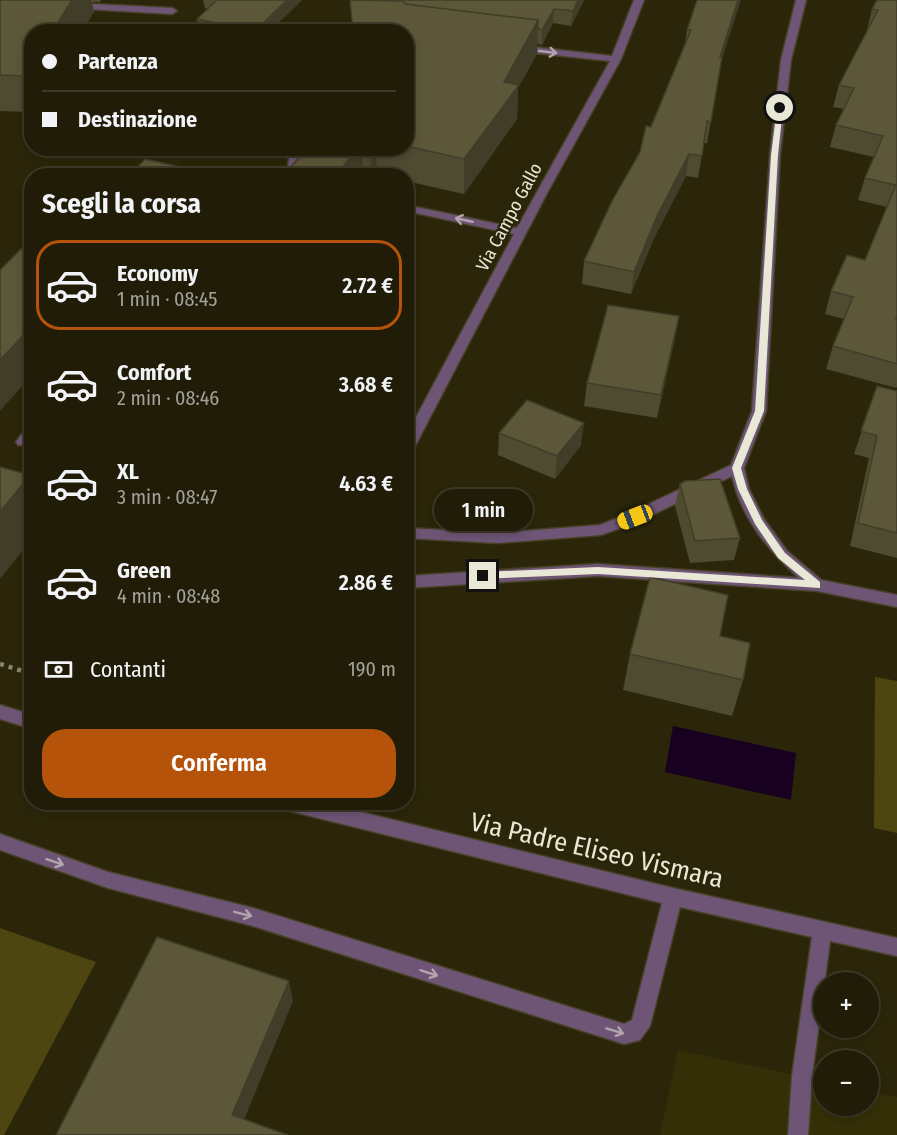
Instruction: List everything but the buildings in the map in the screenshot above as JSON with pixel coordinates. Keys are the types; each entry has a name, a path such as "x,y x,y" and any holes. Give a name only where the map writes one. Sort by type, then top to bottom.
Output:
{"street":[{"name":"Via Campo Gallo","path":"414,434 616,59 639,0"},
{"path":"801,0 786,60 775,155 759,411 737,468 742,489 758,522 782,555 817,585"},
{"path":"57,5 172,10"},
{"path":"503,46 616,59"},
{"path":"414,210 521,232"},
{"path":"414,533 498,538 601,530 635,517 737,468"},
{"path":"414,582 598,570 817,585 897,601"},
{"path":"0,712 24,720"},
{"name":"Via Padre Eliseo Vismara","path":"318,810 673,897 897,947"},
{"path":"0,842 108,880 253,916 624,1034 633,1033 640,1026 673,897"},
{"path":"798,1135 802,1076 822,931"}],"path":[{"path":"0,664 24,672"}],"shaded area":[{"path":"875,677 897,681 897,833 874,828"},
{"path":"673,726 796,753 791,800 665,772"},
{"path":"0,928 96,962 4,1135 0,1135"},
{"path":"678,1050 813,1079 813,1116 879,1116 879,1093 897,1097 897,1135 660,1135"}],"route":[{"path":"483,576 598,570 817,585 782,555 758,522 742,489 737,468 759,411 780,108"}]}
